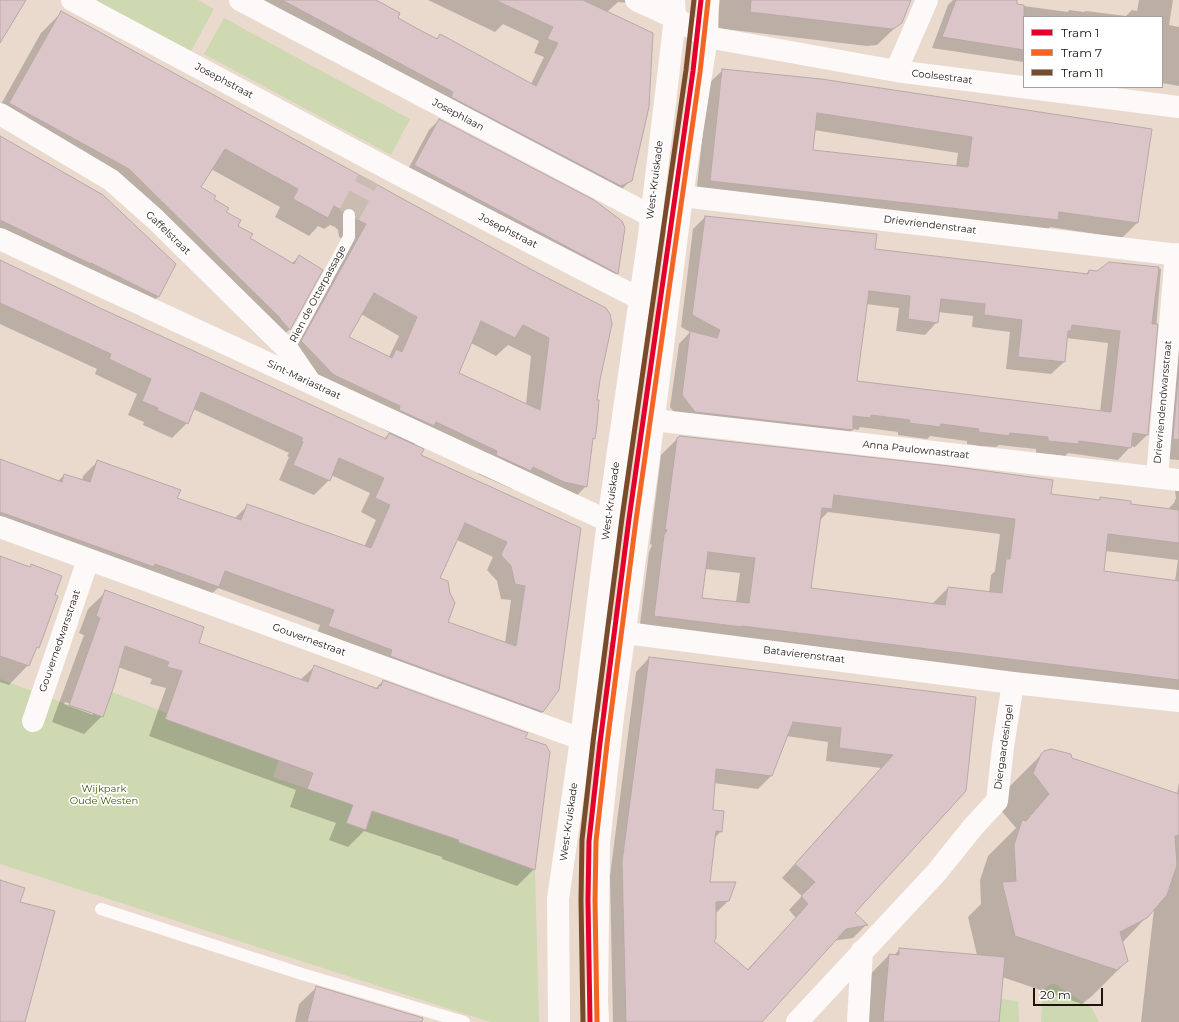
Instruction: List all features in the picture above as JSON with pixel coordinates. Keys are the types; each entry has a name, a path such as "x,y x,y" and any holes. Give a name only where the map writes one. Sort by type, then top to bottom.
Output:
{"street":[{"name":"Josephstraat","path":"72,0 373,171 640,299"},
{"name":"Josephlaan","path":"240,0 651,216 679,221"},
{"path":"636,0 674,9 707,37"},
{"path":"598,1022 599,843 613,716 682,196 707,37 708,0"},
{"path":"896,71 927,0"},
{"name":"West-Kruiskade","path":"559,1022 558,899 581,739 608,521 651,216 674,9"},
{"name":"Coolsestraat","path":"707,37 896,71 1023,87"},
{"name":"Coolsestraat","path":"1030,88 1179,107"},
{"name":"Gaffelstraat","path":"0,114 111,180 154,219 288,350 311,383"},
{"name":"Drievriendenstraat","path":"682,196 1178,254"},
{"name":"Sint-Mariastraat","path":"0,239 608,521"},
{"name":"Drievriendendwarsstraat","path":"1157,477 1178,254"},
{"name":"Anna Paulownastraat","path":"653,420 1179,480"},
{"name":"Gouvernestraat","path":"0,527 581,739"},
{"name":"Gouvernedwarsstraat","path":"32,721 88,560"},
{"name":"Batavierenstraat","path":"595,629 1013,682"},
{"path":"1013,682 1179,701"},
{"name":"Diergaardesingel","path":"798,1022 862,951 936,873 973,827 997,801 1003,747 1013,682"},
{"path":"581,739 613,716"},
{"path":"858,1022 862,951"}],"lane":[{"name":"Rien de Otterpassage","path":"288,350 349,237 349,215"},
{"path":"101,909 302,974 464,1022"}],"green space":[{"path":"97,0 198,0 214,9 190,53"},
{"path":"224,18 410,119 391,155 204,54"},
{"name":"Wijkpark Oude Westen","path":"80,676 112,692 167,713 279,760 273,777 459,840 458,842 535,870 539,1022 490,1022 0,864 0,679 69,705"},
{"path":"1051,984 1055,984 1092,1008 1099,1022 1041,1022 1043,992 1044,989"},
{"path":"1001,999 1018,1001 1019,1022 999,1022"}],"building":[{"path":"0,0 26,0 0,43"},
{"path":"282,0 376,0 400,13 398,18 418,29 437,39 440,34 536,86 558,43 547,39 553,27 495,0 583,0 653,33 649,107 632,181 621,186 451,97 453,92"},
{"path":"751,0 911,0 902,23 891,29 750,12"},
{"path":"956,0 1017,0 1017,4 1024,5 1023,50 942,37"},
{"path":"61,11 536,272 606,308 610,314 612,324 600,380 597,400 599,400 597,425 595,439 593,438 587,487 564,482 533,467 531,471 496,455 497,451 436,422 434,426 399,410 400,406 334,375 301,341 366,224 356,219 356,212 353,209 349,208 343,211 334,206 328,218 293,199 298,189 225,149 201,187 216,196 214,199 229,208 226,212 241,220 238,226 253,234 250,238 294,264 299,255 323,270 290,330 281,319 129,169 9,103","holes":["374,293 417,317 402,352 396,349 392,358 349,337","481,321 515,338 523,325 549,338 540,410 459,373"]},
{"path":"722,69 821,79 1152,129 1138,223 1059,212 1058,220 710,181","holes":["817,113 972,137 968,167 813,150"]},
{"path":"439,119 594,200 622,221 625,228 618,274 414,165"},
{"path":"0,136 103,195 176,264 159,297 0,220"},
{"path":"705,216 877,234 875,249 1088,274 1089,270 1097,271 1109,262 1159,267 1152,324 1158,324 1148,435 1133,433 1131,448 1079,441 1078,444 1048,441 1048,437 1010,433 1009,436 978,432 979,429 941,424 940,427 909,423 910,420 871,415 871,418 853,416 853,430 695,412 682,395 690,331 717,338 720,330 692,315","holes":["869,291 910,296 908,319 938,323 941,299 985,304 984,315 1022,320 1018,357 1065,362 1068,331 1071,331 1072,325 1120,331 1111,412 857,381"]},
{"path":"0,260 100,308 386,439 389,433 424,449 421,455 581,528 559,690 543,712 390,656 392,650 328,626 334,610 225,571 219,587 155,564 154,567 0,512 0,459 62,482 64,474 90,482 97,460 181,490 177,498 241,520 247,504 371,548 390,505 375,498 384,478 339,458 330,481 293,465 303,442 301,441 303,438 201,392 188,424 157,410 158,408 142,401 151,379 109,359 111,354 0,303","holes":["465,523 507,542 501,555 511,566 515,584 525,586 516,646 448,622 455,603 450,593 448,581 440,578"]},
{"path":"1179,366 1179,440 1173,439"},
{"path":"680,436 949,466 1053,480 1051,494 1100,500 1100,497 1131,501 1131,504 1179,510 1179,543 1108,534 1104,571 1179,581 1179,680 654,616 664,535 667,530 665,529 677,438","holes":["834,495 1015,519 1010,559 1006,559 1002,593 948,587 945,605 811,588 822,508 832,509","708,552 755,558 749,603 702,598"]},
{"path":"0,556 30,567 31,564 62,576 55,595 58,596 39,648 37,647 29,666 0,656"},
{"path":"105,590 204,627 199,643 308,682 314,665 378,689 383,680 528,733 525,738 546,745 550,752 535,870 458,842 459,840 372,811 366,830 346,823 353,805 307,789 313,773 165,719 182,671 167,667 169,662 125,646 114,686 103,717 69,705 100,618 96,616"},
{"path":"649,657 976,697 966,791 855,913 868,925 846,929 762,1022 626,1022 622,862","holes":["793,722 841,728 839,748 893,755 795,864 815,882 801,896 808,904 748,970 714,941 716,938 716,902 729,901 736,882 710,882 716,831 722,832 724,811 713,810 716,769 772,776"]},
{"path":"1051,749 1071,754 1072,758 1179,794 1179,835 1175,836 1177,865 1167,895 1147,918 1120,932 1128,961 1117,970 1015,936 1002,882 1016,881 1014,845 1022,820 1026,821 1049,794 1033,773 1041,754 1044,751"},
{"path":"0,880 25,888 20,902 55,911 25,1022 0,1022"},
{"path":"899,948 1005,957 999,1022 883,1022 889,954 899,955"},
{"path":"316,986 423,1018 422,1022 307,1022"}],"tunnel":[{"path":"349,215 368,179"}],"tram line":[{"name":"11","path":"583,1022 581,900 582,840 622,518 686,70 694,0"},
{"name":"1","path":"590,1022 588,900 589,841 629,519 693,71 701,0"},
{"name":"7","path":"597,1022 595,900 596,841 636,520 700,72 708,1"}]}
